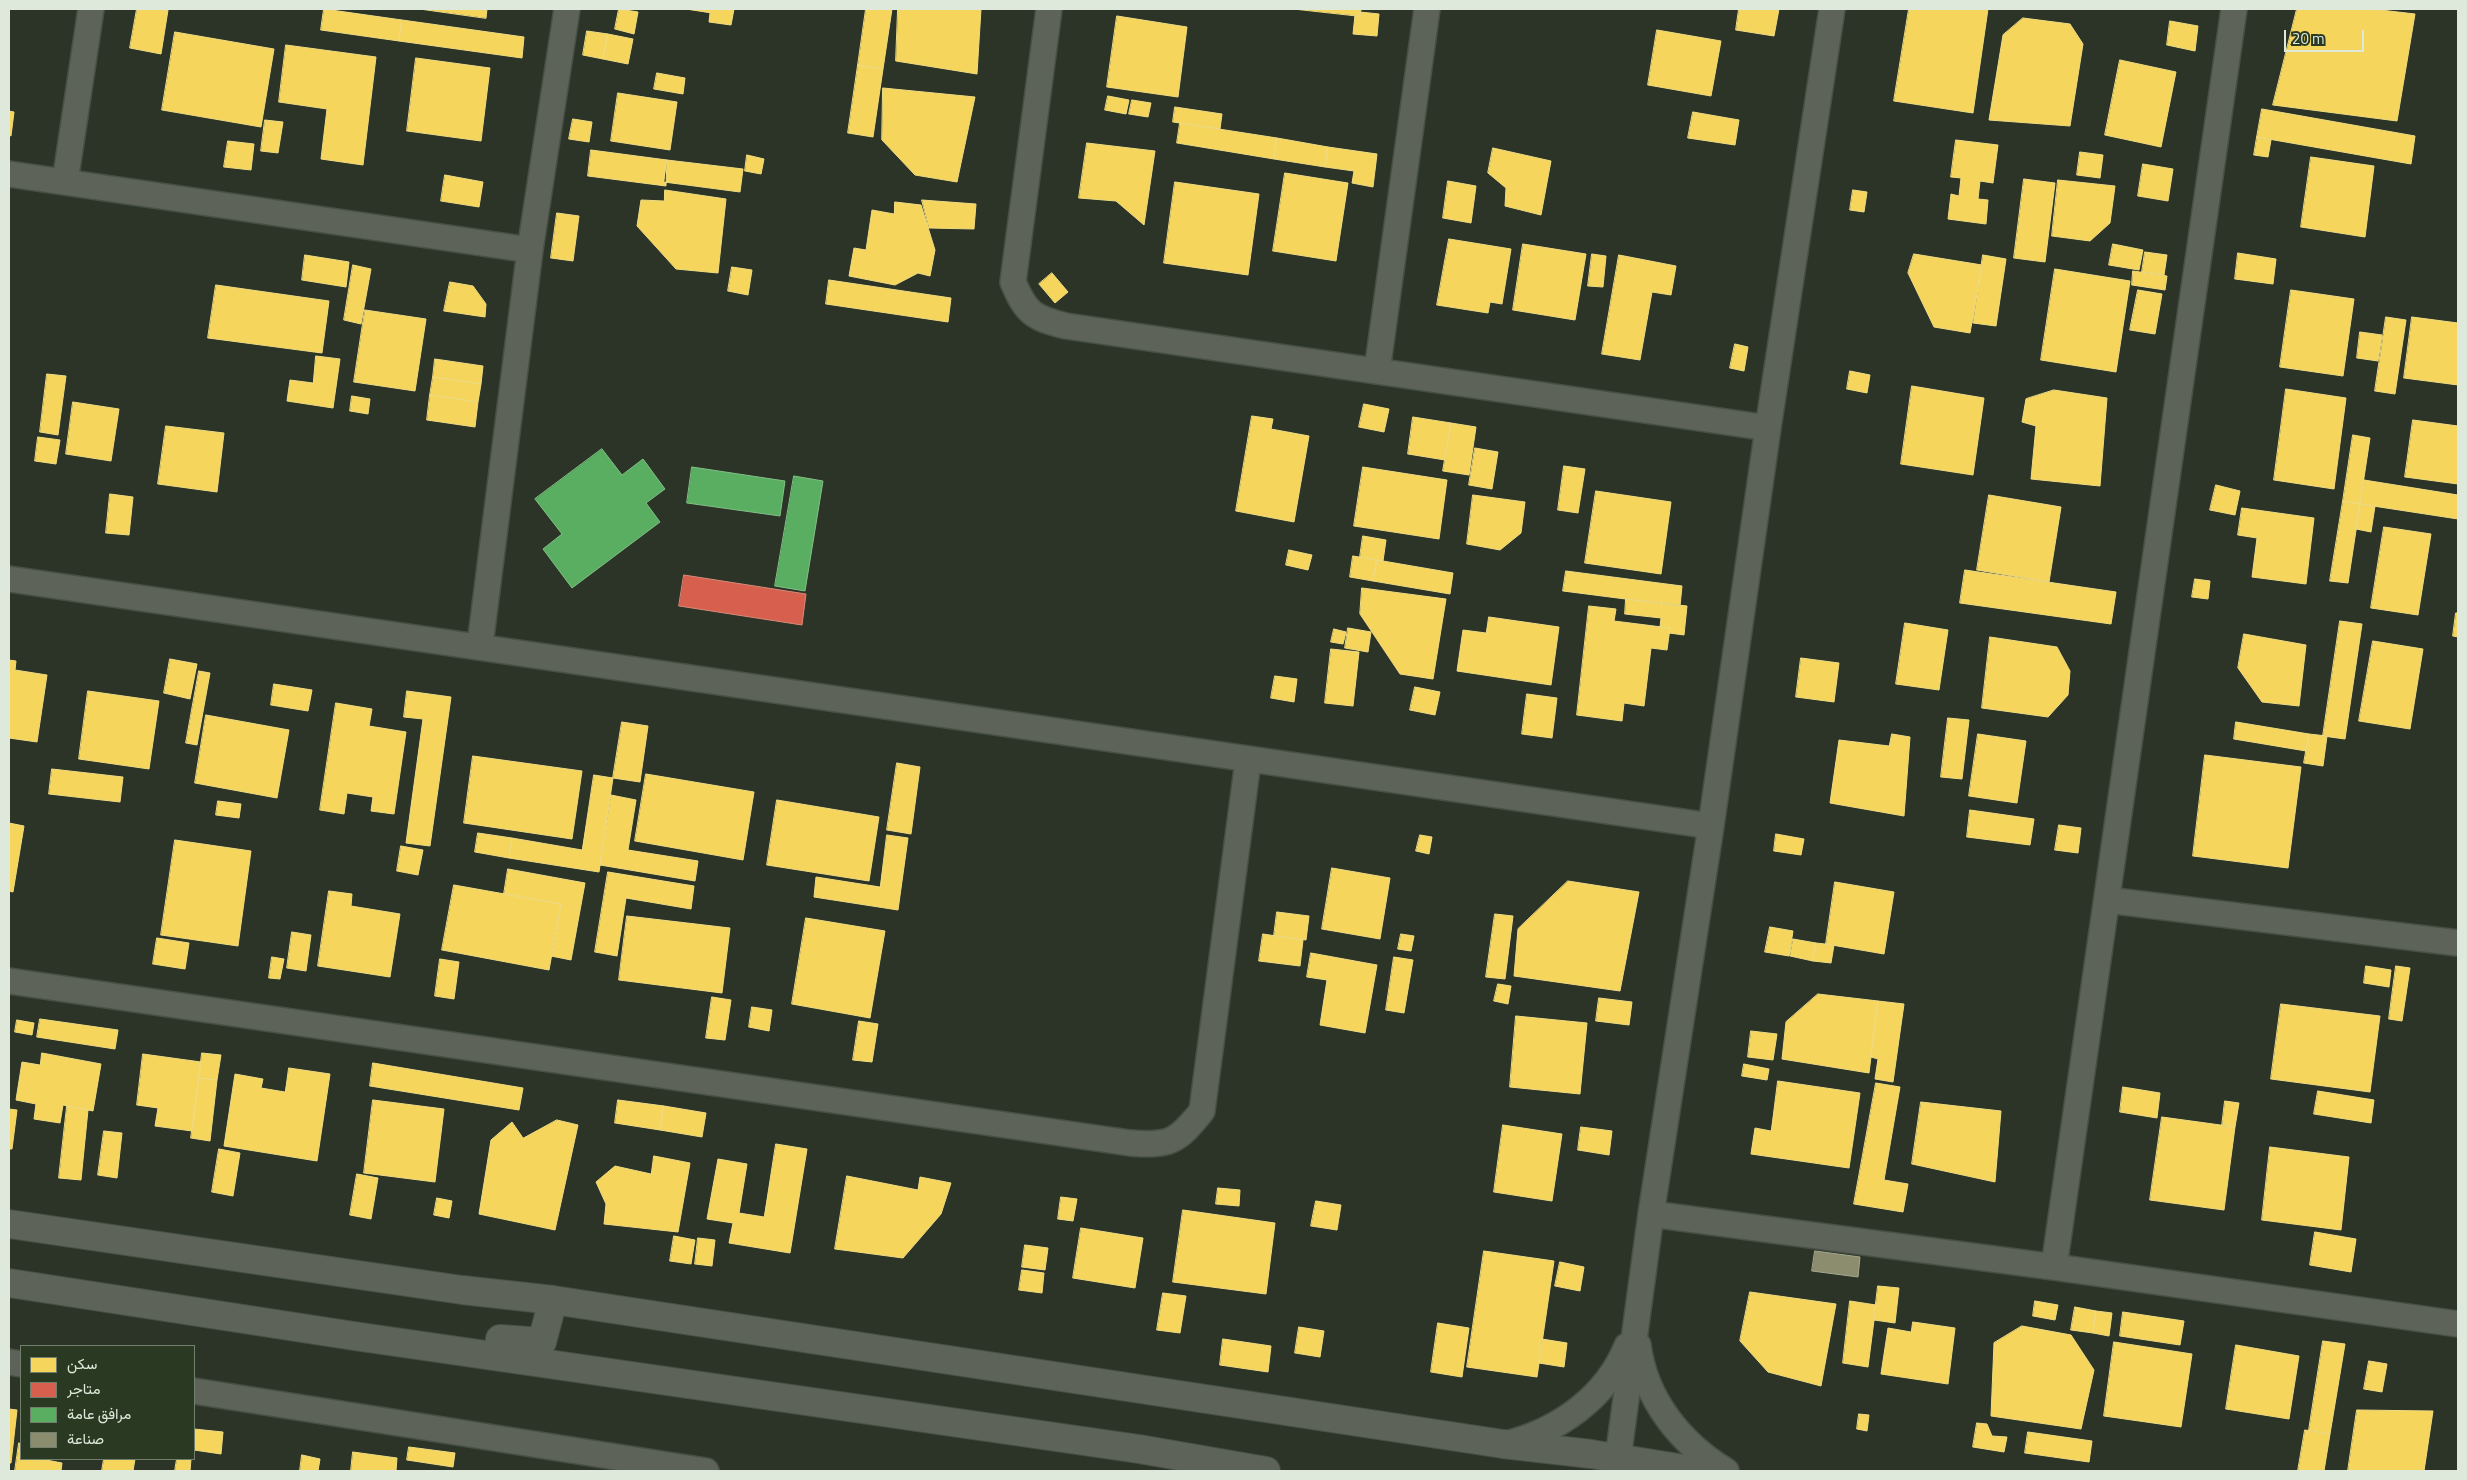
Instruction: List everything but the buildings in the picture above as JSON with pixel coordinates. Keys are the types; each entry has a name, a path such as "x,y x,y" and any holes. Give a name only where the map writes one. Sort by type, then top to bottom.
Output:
{"main road":[{"path":"9,1224 462,1290 553,1300 1503,1444 1617,1465 1697,1471"},
{"path":"9,1283 354,1336 1139,1449 1266,1471"},
{"path":"354,1336 375,1328 389,1327 539,1343 544,1340 553,1300"}],"street":[{"path":"65,182 91,9"},
{"path":"480,646 530,250 567,9"},
{"path":"1048,9 1013,282 1022,305 1042,320 1066,326 1768,428"},
{"path":"1377,371 1427,9"},
{"path":"1617,1465 1651,1214 1711,826 1768,428 1832,9"},
{"path":"2054,1267 2234,9"},
{"path":"9,174 530,250"},
{"path":"9,579 480,646 1248,761 1711,826"},
{"path":"9,981 1130,1143 1158,1145 1185,1134 1202,1111 1248,761"},
{"path":"2107,900 2458,942"},
{"path":"1651,1214 2054,1267 2458,1324"},
{"path":"1503,1444 1530,1438 1555,1426 1578,1411 1603,1386 1622,1357 1635,1325"},
{"path":"1635,1325 1640,1362 1649,1386 1661,1408 1682,1436 1707,1459 1726,1471"},
{"path":"195,1391 706,1471"}]}
